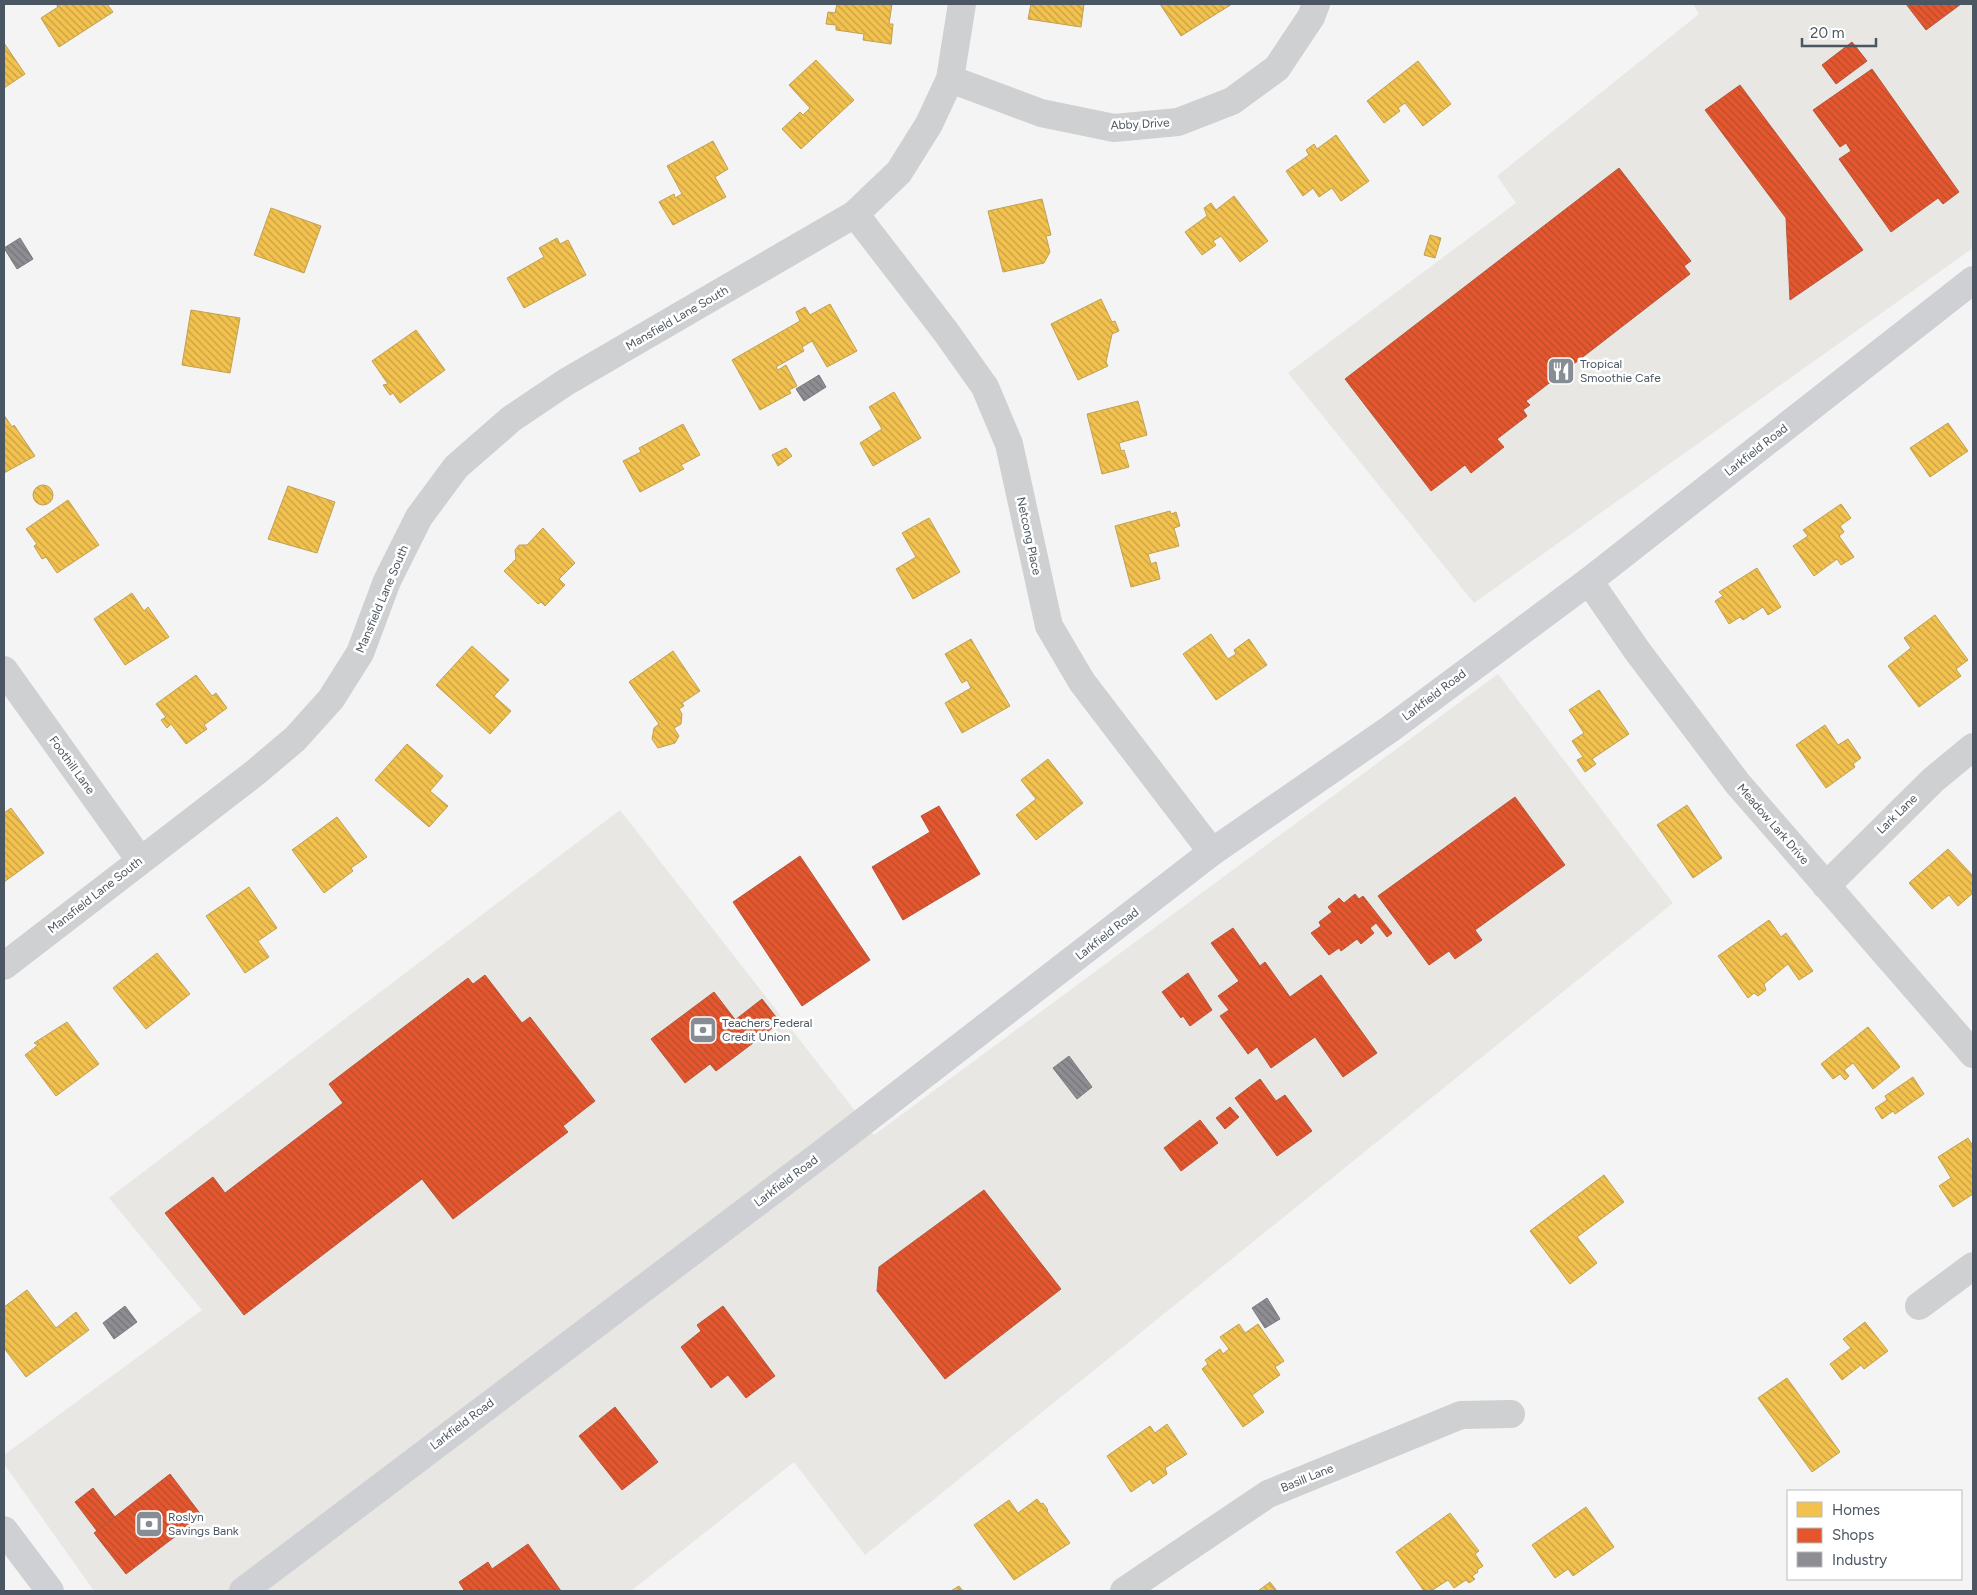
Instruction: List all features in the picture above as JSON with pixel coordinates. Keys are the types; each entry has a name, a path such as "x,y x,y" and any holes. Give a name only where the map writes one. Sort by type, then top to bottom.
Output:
{"main road":[{"name":"Larkfield Road","path":"243,1591 824,1152 1212,852 1390,729 1589,581 1973,280"},
{"path":"4,1530 50,1591"}],"street":[{"name":"Mansfield Lane South","path":"4,966 289,744 331,699 360,653 387,581 419,517 456,467 511,419 566,382 855,214 899,172 929,124 950,79 962,4"},
{"name":"Abby Drive","path":"950,79 1041,113 1114,128 1178,122 1232,101 1277,68 1311,17 1316,4"},
{"name":"Netcong Place","path":"855,214 946,332 985,387 1009,444 1049,626 1082,682 1212,852"},
{"name":"Meadow Lark Drive","path":"1589,581 1638,652 1738,784 1973,1054"},
{"name":"Foothill Lane","path":"4,670 140,860"},
{"name":"Lark Lane","path":"1826,886 1932,780 1973,748"},
{"path":"1919,1306 1973,1266"},
{"name":"Basill Lane","path":"1124,1591 1268,1494 1461,1415 1511,1414"}],"shaded area":[{"path":"1693,4 1973,4 1973,248 1474,603 1288,373 1516,203 1497,176 1699,14"},
{"path":"1498,674 1673,903 865,1555 794,1462 631,1591 94,1591 4,1464 4,1455 202,1310 109,1198 620,810 874,1135"}],"building: Homes":[{"path":"56,4 107,4 113,12 59,47 41,18 58,7"},
{"path":"837,4 892,4 889,24 893,24 891,44 863,40 864,34 836,30 836,25 826,24 828,12 835,13"},
{"path":"1031,4 1084,4 1081,27 1028,19"},
{"path":"1160,4 1232,4 1181,36"},
{"path":"4,43 25,74 4,88"},
{"path":"816,60 854,100 801,149 782,129 800,112 803,115 810,108 789,85"},
{"path":"1418,61 1451,104 1423,126 1405,103 1398,108 1400,111 1384,123 1367,101"},
{"path":"1336,135 1369,181 1341,201 1332,188 1319,197 1313,188 1303,196 1286,171 1309,155 1306,150 1314,144 1317,149"},
{"path":"713,141 728,169 715,177 726,197 673,225 659,202 674,194 675,198 682,194 667,166"},
{"path":"1234,196 1268,241 1240,262 1221,236 1213,241 1216,245 1202,255 1185,232 1207,216 1204,208 1211,203 1216,210"},
{"path":"1042,199 1051,235 1046,236 1050,252 1044,263 1003,272 988,211"},
{"path":"271,208 321,226 304,273 254,255"},
{"path":"1430,235 1441,238 1435,258 1424,255"},
{"path":"557,238 560,244 568,240 586,275 524,308 507,278 544,257 539,248"},
{"path":"1101,299 1112,322 1115,321 1119,331 1112,334 1106,362 1108,366 1078,380 1051,324"},
{"path":"830,304 857,351 827,367 812,341 802,347 804,351 776,367 778,370 786,365 797,386 789,390 791,393 760,410 732,360 800,321 796,312 805,307 810,315"},
{"path":"191,310 240,318 230,373 182,365"},
{"path":"416,330 445,370 400,403 393,393 390,395 383,385 388,384 372,361"},
{"path":"894,392 921,438 873,466 860,443 882,429 869,407"},
{"path":"1138,401 1147,435 1119,443 1121,451 1124,450 1129,467 1102,474 1087,414"},
{"path":"4,415 12,427 14,425 35,456 4,473"},
{"path":"1948,423 1968,451 1930,477 1910,448"},
{"path":"683,424 700,455 681,465 684,469 640,492 623,461 641,452 639,448"},
{"path":"786,448 792,456 778,466 772,455"},
{"path":"43,485 50,488 53,495 50,502 43,505 36,502 33,495 36,488"},
{"path":"288,486 335,502 317,553 268,539"},
{"path":"68,500 99,545 57,573 46,557 42,559 34,546 37,544 26,529"},
{"path":"1841,504 1851,518 1840,526 1844,532 1839,536 1854,557 1841,565 1837,559 1814,576 1793,546 1808,536 1803,530"},
{"path":"1170,511 1171,514 1176,512 1180,526 1174,528 1179,546 1148,554 1151,564 1156,562 1160,579 1131,587 1115,526"},
{"path":"929,518 960,572 913,599 896,569 916,557 902,533"},
{"path":"543,528 575,563 559,579 565,585 545,606 541,602 538,604 504,571 516,559 515,550 519,545 527,545"},
{"path":"1757,568 1781,607 1768,615 1763,607 1743,620 1740,617 1729,624 1715,601 1723,596 1719,592"},
{"path":"132,593 144,611 148,607 169,637 125,665 94,619"},
{"path":"1935,615 1968,660 1956,669 1961,676 1919,707 1888,666 1911,648 1904,638"},
{"path":"1211,634 1228,659 1236,654 1234,650 1249,639 1267,665 1216,700 1183,654"},
{"path":"971,639 1010,706 962,733 945,703 971,688 967,680 962,683 945,654"},
{"path":"472,646 509,680 494,696 511,711 490,734 436,685"},
{"path":"673,651 700,691 682,703 684,706 679,709 682,714 681,724 674,728 679,736 675,743 658,748 652,739 654,728 659,724 629,682"},
{"path":"196,675 212,696 216,693 227,708 204,725 207,729 186,744 171,724 167,728 161,720 166,717 156,704"},
{"path":"1599,690 1629,734 1592,759 1596,764 1585,772 1577,760 1583,757 1572,741 1584,733 1569,710"},
{"path":"1825,725 1838,745 1848,739 1861,758 1853,764 1855,767 1826,788 1796,745"},
{"path":"407,744 443,776 430,791 448,806 429,827 375,780"},
{"path":"1048,759 1083,803 1036,840 1016,815 1036,799 1021,780"},
{"path":"1687,805 1722,858 1693,878 1657,825"},
{"path":"11,808 44,853 4,882 4,813"},
{"path":"337,817 367,857 351,868 353,871 324,893 292,850"},
{"path":"1948,849 1973,876 1973,893 1958,906 1949,895 1932,909 1909,883"},
{"path":"249,887 277,928 258,941 269,957 245,973 206,916"},
{"path":"1769,920 1781,937 1786,933 1813,971 1799,980 1788,964 1764,984 1766,990 1758,996 1754,993 1748,998 1718,956"},
{"path":"157,953 190,994 146,1029 113,988"},
{"path":"67,1022 99,1064 56,1096 25,1055 38,1045 34,1043"},
{"path":"1868,1027 1900,1067 1873,1089 1853,1063 1844,1070 1849,1076 1845,1080 1840,1074 1833,1079 1821,1064"},
{"path":"1913,1077 1924,1094 1895,1114 1893,1111 1882,1119 1875,1108 1887,1100 1885,1096"},
{"path":"1968,1138 1973,1146 1973,1194 1953,1207 1939,1186 1951,1178 1938,1157"},
{"path":"1604,1175 1624,1202 1577,1237 1597,1263 1570,1284 1530,1231"},
{"path":"27,1290 56,1328 76,1312 89,1330 26,1377 4,1348 4,1307"},
{"path":"1865,1322 1888,1351 1864,1369 1861,1365 1842,1380 1830,1364 1851,1348 1843,1339"},
{"path":"1239,1324 1245,1333 1258,1324 1284,1361 1275,1367 1280,1375 1252,1395 1264,1412 1243,1427 1202,1369 1208,1364 1205,1360 1220,1349 1223,1354 1229,1349 1220,1337"},
{"path":"1787,1378 1840,1452 1812,1472 1758,1398"},
{"path":"1167,1424 1187,1454 1165,1468 1167,1474 1153,1484 1150,1479 1131,1492 1107,1456 1150,1426 1155,1433"},
{"path":"1037,1499 1041,1504 1043,1503 1070,1543 1014,1580 974,1525 1009,1500 1018,1513"},
{"path":"1586,1507 1614,1547 1573,1576 1568,1569 1555,1578 1532,1545"},
{"path":"1450,1513 1479,1551 1475,1554 1483,1566 1472,1576 1475,1579 1469,1583 1466,1580 1454,1588 1448,1580 1431,1591 1424,1591 1396,1552"},
{"path":"1270,1582 1277,1591 1258,1591"},
{"path":"959,1586 963,1591 951,1591"}],"building: Shops":[{"path":"1906,4 1961,4 1926,30"},
{"path":"1852,42 1867,61 1836,84 1822,65"},
{"path":"1872,69 1959,192 1943,204 1938,198 1891,232 1839,159 1851,151 1846,143 1840,147 1813,110"},
{"path":"1740,85 1863,250 1790,300 1786,218 1705,110"},
{"path":"1619,168 1691,261 1684,266 1690,274 1526,401 1530,405 1523,410 1527,416 1497,439 1504,447 1471,473 1465,465 1431,491 1345,379"},
{"path":"1515,797 1565,865 1475,930 1482,940 1455,959 1449,951 1429,965 1378,896"},
{"path":"939,806 980,874 903,920 872,867 930,832 921,816"},
{"path":"800,856 870,960 802,1006 733,902"},
{"path":"1355,894 1359,899 1363,896 1392,933 1387,937 1376,923 1370,928 1374,933 1361,944 1357,939 1341,951 1339,948 1329,955 1311,933 1321,926 1319,922 1332,912 1328,907 1339,898 1344,903"},
{"path":"1233,928 1260,966 1265,962 1290,997 1321,975 1377,1053 1343,1077 1315,1037 1271,1068 1257,1047 1248,1054 1220,1016 1229,1010 1218,996 1239,981 1211,943"},
{"path":"1188,973 1212,1010 1190,1026 1183,1016 1181,1018 1162,992"},
{"path":"485,975 522,1023 530,1017 595,1101 563,1126 568,1132 453,1219 422,1179 244,1315 165,1213 213,1177 225,1193 343,1103 329,1084 468,978 473,984"},
{"name":"Teachers Federal Credit Union","path":"714,992 753,1043 716,1071 710,1064 685,1083 651,1039"},
{"path":"762,999 780,1022 753,1043 735,1020"},
{"path":"1260,1079 1276,1101 1285,1095 1312,1131 1277,1156 1235,1098"},
{"path":"1230,1107 1239,1117 1225,1129 1216,1118"},
{"path":"1200,1120 1218,1143 1181,1171 1164,1148"},
{"path":"984,1190 1061,1289 945,1379 877,1291 879,1267"},
{"path":"723,1306 775,1376 746,1398 728,1375 711,1388 681,1347 701,1331 697,1325"},
{"path":"615,1407 658,1462 622,1490 579,1436"},
{"name":"Roslyn Savings Bank","path":"170,1474 202,1516 126,1574 94,1533"},
{"path":"93,1488 115,1517 97,1531 75,1502"},
{"path":"528,1544 561,1591 462,1591 464,1590 459,1582 488,1562 492,1569"}],"building: Industry":[{"path":"20,238 33,259 17,269 4,248"},
{"path":"819,375 826,387 804,401 796,389"},
{"path":"1069,1056 1092,1087 1077,1099 1053,1068"},
{"path":"1267,1298 1280,1319 1265,1328 1252,1308"},
{"path":"125,1306 137,1322 114,1339 103,1323"}],"place":[{"name":"Tropical Smoothie Cafe","path":"1561,371"},
{"name":"Teachers Federal Credit Union","path":"703,1030"},
{"name":"Roslyn Savings Bank","path":"149,1524"}]}
